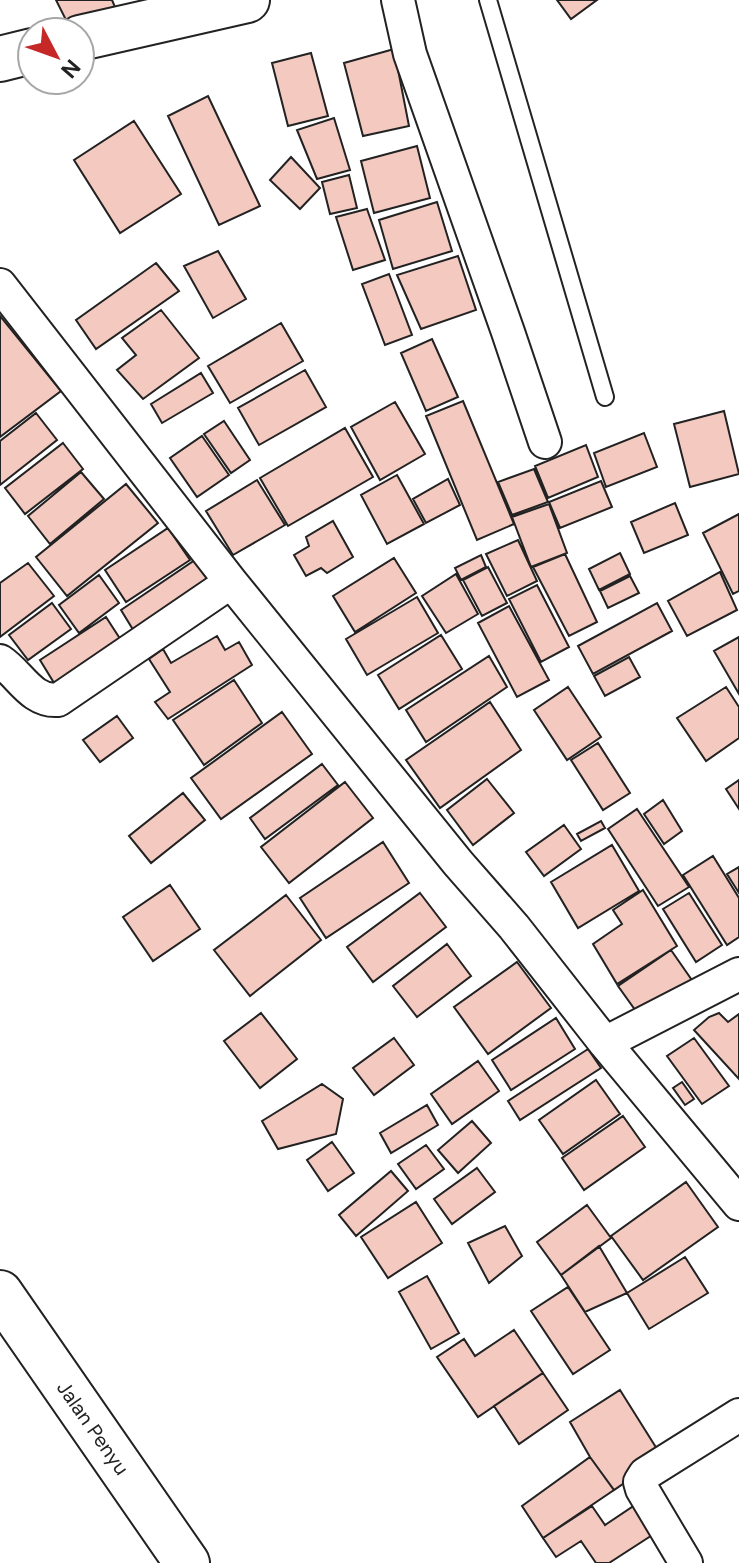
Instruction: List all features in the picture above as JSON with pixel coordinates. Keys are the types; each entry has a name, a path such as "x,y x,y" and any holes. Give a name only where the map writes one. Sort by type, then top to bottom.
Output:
{"main road":[{"path":"96,34 247,0"},
{"name":"Jalan Penyu","path":"0,1293 187,1563"}],"street":[{"path":"398,0 410,54 545,442"},
{"path":"0,285 231,582 739,1204"},
{"path":"0,661 33,693 43,699 58,700 231,582"},
{"path":"605,1043 739,974"},
{"path":"686,1563 640,1482 645,1474 739,1415"}],"lane":[{"path":"488,0 605,397"}],"building":[{"path":"56,0 112,0 115,7 96,17 64,16"},
{"path":"557,0 597,0 571,19"},
{"path":"394,49 409,126 363,136 344,63"},
{"path":"311,53 328,116 288,126 272,63"},
{"path":"208,96 260,206 219,225 168,116"},
{"path":"334,118 350,170 317,179 297,130"},
{"path":"134,121 181,194 120,233 74,160"},
{"path":"417,146 430,198 374,213 361,161"},
{"path":"291,157 320,188 300,209 270,180"},
{"path":"349,175 357,208 330,214 322,182"},
{"path":"437,202 452,251 393,269 379,220"},
{"path":"367,209 385,260 353,270 336,217"},
{"path":"218,251 246,299 213,318 184,266"},
{"path":"458,256 476,310 421,329 397,275"},
{"path":"156,263 179,291 96,349 76,320"},
{"path":"389,274 412,335 385,345 362,284"},
{"path":"161,310 199,358 143,399 117,370 136,355 122,338"},
{"path":"0,316 61,391 0,437"},
{"path":"281,323 303,361 230,403 208,366"},
{"path":"432,339 458,397 426,411 401,353"},
{"path":"305,370 326,407 259,445 238,408"},
{"path":"201,373 213,393 162,423 151,404"},
{"path":"463,401 514,524 477,540 426,416"},
{"path":"395,402 425,454 380,480 351,427"},
{"path":"724,411 739,474 690,487 674,424"},
{"path":"36,413 57,440 0,485 0,441"},
{"path":"224,421 250,460 231,473 204,434"},
{"path":"345,428 373,477 288,526 260,478"},
{"path":"644,433 657,467 606,487 594,453"},
{"path":"202,436 229,475 197,497 170,458"},
{"path":"63,443 83,469 25,514 5,488"},
{"path":"586,445 598,477 548,498 535,466"},
{"path":"534,469 548,502 512,515 498,482"},
{"path":"81,472 104,499 50,544 28,516"},
{"path":"397,475 424,524 387,544 361,495"},
{"path":"448,479 460,505 426,523 413,499"},
{"path":"257,480 285,525 233,555 206,511"},
{"path":"601,481 612,507 560,528 549,502"},
{"path":"126,484 158,523 67,596 36,557"},
{"path":"675,503 688,535 644,553 631,522"},
{"path":"549,504 567,553 531,567 512,517"},
{"path":"739,514 739,591 733,594 703,533"},
{"path":"333,521 353,557 327,573 321,568 306,576 294,555 309,546 306,537"},
{"path":"168,528 190,560 126,602 105,570"},
{"path":"518,540 537,581 507,596 486,554"},
{"path":"620,553 630,574 599,590 589,569"},
{"path":"565,554 597,622 569,636 533,567"},
{"path":"481,555 486,567 461,580 455,568"},
{"path":"394,558 416,593 355,632 333,596"},
{"path":"195,560 215,591 140,641 121,610"},
{"path":"28,563 54,596 0,637 0,583"},
{"path":"488,567 507,603 482,616 463,580"},
{"path":"720,572 737,610 687,636 668,601"},
{"path":"456,574 478,614 446,633 422,596"},
{"path":"99,575 119,603 79,633 59,605"},
{"path":"630,576 639,593 608,608 600,591"},
{"path":"537,585 569,647 541,662 509,599"},
{"path":"417,597 438,633 367,675 346,639"},
{"path":"52,603 71,629 28,660 9,635"},
{"path":"657,603 672,631 593,674 578,646"},
{"path":"509,606 549,680 517,697 478,623"},
{"path":"106,617 126,648 59,691 40,660"},
{"path":"441,635 462,669 399,709 378,675"},
{"path":"217,636 225,650 239,642 252,665 168,719 155,702 170,692 149,659 163,649 171,663"},
{"path":"739,637 739,694 714,651"},
{"path":"489,656 507,687 426,742 406,710"},
{"path":"629,657 640,677 605,696 594,676"},
{"path":"234,680 262,723 204,765 173,720"},
{"path":"568,687 601,737 567,760 534,710"},
{"path":"726,687 739,707 739,738 706,761 677,718"},
{"path":"490,702 521,750 440,808 406,760"},
{"path":"282,712 312,754 221,819 191,778"},
{"path":"117,716 133,738 100,762 83,740"},
{"path":"598,743 630,793 603,810 571,760"},
{"path":"322,764 338,785 265,839 250,818"},
{"path":"487,779 514,813 473,845 447,810"},
{"path":"739,780 739,809 726,789"},
{"path":"345,782 373,818 289,883 261,847"},
{"path":"183,793 205,820 151,863 129,836"},
{"path":"663,800 682,831 664,844 644,814"},
{"path":"637,809 689,887 658,906 608,829"},
{"path":"601,821 605,828 581,841 577,834"},
{"path":"564,825 581,849 544,876 526,852"},
{"path":"383,842 409,883 326,938 300,898"},
{"path":"612,845 639,891 578,928 551,882"},
{"path":"713,856 739,898 739,937 727,945 683,875"},
{"path":"739,867 739,893 727,874"},
{"path":"170,885 200,929 153,961 123,917"},
{"path":"643,890 677,946 617,984 593,944 622,924 613,910"},
{"path":"420,893 446,927 373,982 347,947"},
{"path":"689,893 722,945 696,962 663,909"},
{"path":"286,895 321,940 250,996 214,950"},
{"path":"447,944 471,976 417,1017 393,986"},
{"path":"671,950 696,986 643,1021 618,986"},
{"path":"517,962 551,1008 488,1054 454,1007"},
{"path":"261,1013 297,1059 260,1088 224,1041"},
{"path":"719,1013 728,1022 739,1014 739,1079 694,1030"},
{"path":"556,1018 575,1049 511,1090 492,1060"},
{"path":"394,1038 414,1065 374,1095 353,1068"},
{"path":"694,1038 729,1086 702,1104 667,1056"},
{"path":"588,1049 601,1068 520,1120 508,1101"},
{"path":"478,1061 499,1091 452,1124 431,1094"},
{"path":"596,1080 620,1114 563,1154 539,1120"},
{"path":"682,1082 694,1099 685,1105 673,1088"},
{"path":"322,1084 343,1099 336,1134 278,1149 262,1121"},
{"path":"427,1105 438,1125 391,1153 380,1133"},
{"path":"623,1116 645,1147 584,1190 562,1158"},
{"path":"472,1121 491,1143 458,1173 438,1150"},
{"path":"332,1142 354,1173 328,1191 307,1160"},
{"path":"426,1145 444,1169 416,1189 398,1164"},
{"path":"477,1168 495,1192 452,1224 434,1199"},
{"path":"391,1171 408,1191 356,1236 339,1215"},
{"path":"686,1182 718,1227 643,1280 611,1236"},
{"path":"416,1202 442,1243 388,1278 361,1237"},
{"path":"587,1205 611,1238 561,1275 537,1242"},
{"path":"505,1226 522,1256 489,1283 468,1243"},
{"path":"599,1246 627,1293 585,1312 561,1275"},
{"path":"685,1257 708,1293 649,1329 627,1293"},
{"path":"427,1276 459,1333 431,1349 399,1292"},
{"path":"568,1287 610,1350 573,1374 531,1311"},
{"path":"514,1330 543,1373 478,1417 437,1357 464,1339 475,1356"},
{"path":"543,1373 568,1410 519,1444 494,1406"},
{"path":"620,1390 662,1457 614,1490 570,1422"},
{"path":"590,1457 614,1490 543,1538 522,1506"},
{"path":"641,1501 660,1530 609,1563 596,1563 581,1541 556,1557 543,1538 592,1506 605,1525"}]}
